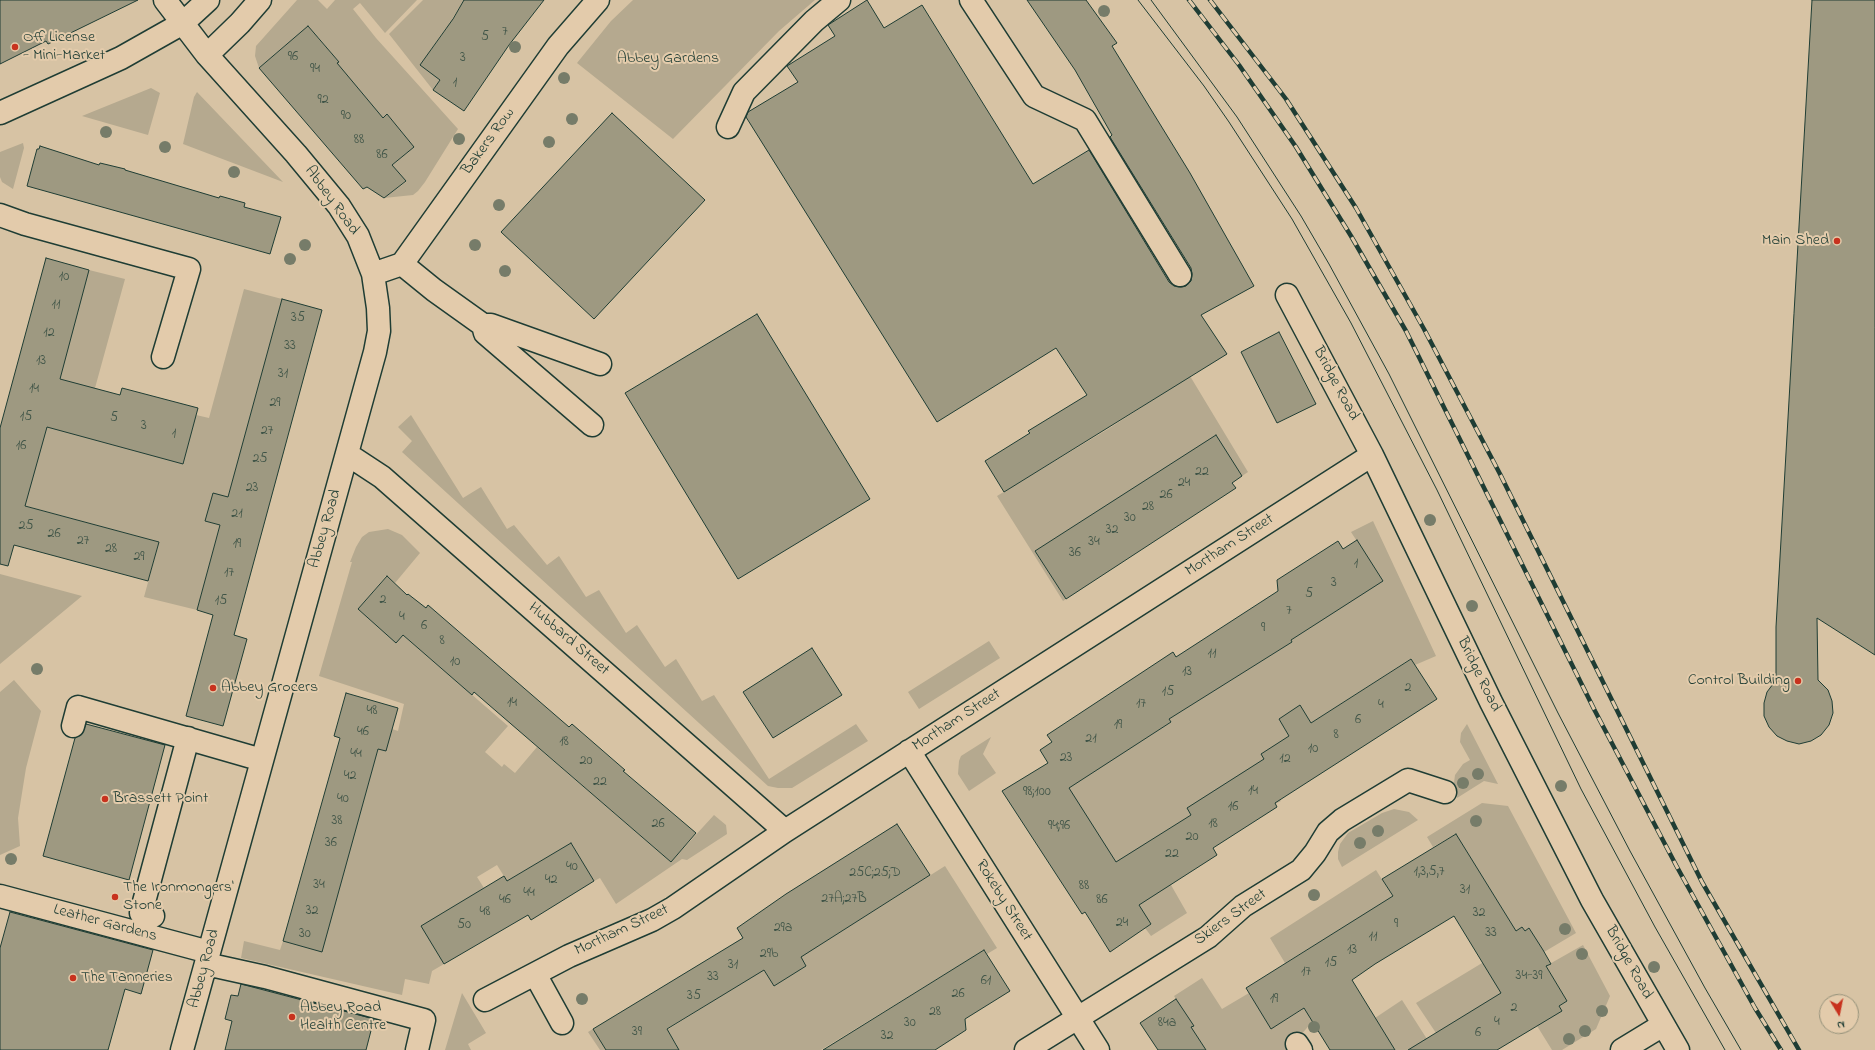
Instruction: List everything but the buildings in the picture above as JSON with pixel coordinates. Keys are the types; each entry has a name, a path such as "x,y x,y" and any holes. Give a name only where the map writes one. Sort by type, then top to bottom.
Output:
{"street":[{"name":"Abbey Road","path":"165,0 207,55 296,154 339,206 358,236 374,274 379,331 375,352 182,1050"},
{"path":"0,113 121,58 183,24 208,0"},
{"path":"207,55 240,23 260,0"},
{"name":"Bakers Row","path":"402,264 558,46 598,0"},
{"path":"728,127 744,92 814,21 839,0"},
{"path":"971,0 1034,96 1085,120 1180,275"},
{"path":"0,215 25,224 188,269 163,357"},
{"path":"374,274 402,264 434,290 483,325 491,325 600,364"},
{"name":"Bridge Road","path":"1287,295 1372,455 1494,709 1592,900 1678,1050"},
{"path":"483,325 485,333 592,425"},
{"name":"Hubbard Street","path":"347,454 382,477 785,831"},
{"name":"Mortham Street","path":"485,1000 569,956 652,920 785,831 1372,455"},
{"path":"72,726 78,707 262,760"},
{"path":"153,916 141,913 188,738"},
{"name":"Rokeby Street","path":"909,751 1098,1050"},
{"name":"Skiers Street","path":"1026,1050 1208,937 1243,906 1301,870 1315,853 1328,832 1342,820 1408,780 1445,792"},
{"name":"Leather Gardens","path":"0,896 208,958 265,977 424,1020 416,1050"},
{"path":"535,974 562,1023"},
{"path":"1622,1050 1663,1025"}],"green space":[{"path":"297,0 318,0 327,9 335,0 417,0 385,33 360,3 353,9 376,38 458,129 425,182 413,195 384,198 406,182 392,165 414,147 387,114 365,133 319,79 339,62 318,37 288,43 259,68 255,56 256,46"},
{"path":"423,0 464,0 452,19 473,34 466,42 446,28 429,52 440,80 433,90 389,34"},
{"name":"Abbey Gardens","path":"633,0 815,0 779,31 673,139 577,63 611,21"},
{"path":"151,88 160,93 148,135 82,116"},
{"path":"197,92 283,182 183,144 194,97"},
{"path":"23,143 24,148 13,189 2,182 0,177 0,152"},
{"path":"89,270 125,279 95,388 105,391 92,439 183,463 196,415 209,418 244,289 282,299 228,497 205,521 220,525 197,610 144,597 159,542 0,499 0,456 74,325"},
{"path":"1190,376 1248,472 1242,476 1216,436 1035,551 1066,599 1063,601 997,496 1108,429"},
{"path":"411,415 463,498 481,487 507,529 514,525 547,565 559,556 586,597 599,590 626,633 637,625 665,667 676,659 702,701 714,695 769,779 856,724 868,741 792,788 768,786 402,452 412,441 398,427"},
{"path":"1373,521 1436,656 1415,665 1410,659 1311,723 1300,706 1279,719 1289,736 1269,766 1262,771 1281,801 1275,804 1191,815 1147,843 1187,913 1151,936 1145,928 1151,924 1103,850 1068,788 1171,722 1169,719 1292,642 1291,640 1382,580 1351,532"},
{"path":"388,529 402,535 420,553 395,583 386,576 358,609 396,642 403,635 508,726 485,752 502,767 504,764 515,773 537,747 671,862 714,815 726,825 727,834 687,860 682,859 616,904 600,878 594,881 571,843 507,881 497,865 477,877 484,888 422,926 444,964 432,971 429,984 405,979 402,995 241,958 244,941 280,950 283,941 322,951 378,749 392,729 398,731 404,704 319,676 352,562 350,562 356,547 362,537 369,532"},
{"path":"0,574 82,596 0,664"},
{"path":"989,641 1000,658 919,709 908,692"},
{"path":"14,680 41,711 26,768 18,818 20,846 0,855 0,692"},
{"path":"1467,724 1498,784 1484,781 1457,798 1453,790 1455,775 1463,764 1470,760 1460,742 1461,733"},
{"path":"991,737 983,754 996,773 969,791 958,774 961,756"},
{"path":"1482,803 1508,806 1576,933 1539,955 1536,939 1529,928 1525,931 1522,927 1516,931 1456,834 1433,847 1427,837"},
{"path":"1394,809 1409,812 1418,820 1342,867 1338,859 1338,852 1340,844 1348,833 1382,813"},
{"path":"945,866 997,948 987,954 984,950 821,1050 669,1050 677,1045 667,1030 753,976 734,943 743,938 774,986 806,966 798,952 818,946"},
{"path":"1376,870 1393,897 1285,963 1270,938"},
{"path":"1583,945 1610,996 1596,1029 1562,1050 1552,1050 1534,1021 1562,1011 1559,1006 1567,1001 1546,966"},
{"path":"1492,957 1511,987 1436,1033 1416,1003"},
{"path":"1202,978 1222,1009 1249,993 1271,1029 1302,1010 1300,1006 1309,1000 1318,1015 1288,1050 1206,1050 1195,1033 1169,1050 1161,1047 1194,1026 1174,996"},
{"path":"462,993 486,1033 468,1044 471,1050 445,1050"},
{"path":"1402,1000 1434,1050 1395,1050 1375,1018"},
{"path":"593,1029 606,1050 600,1050 588,1032"}],"tram line":[{"path":"1138,0 1204,86 1229,122 1292,219 1351,323 1437,490 1581,789 1655,927 1725,1050"},
{"path":"1151,0 1237,117 1301,216 1329,264 1389,374 1558,713 1630,851 1705,988 1741,1050"}],"railway":[{"path":"1189,0 1239,65 1296,147 1351,236 1406,331 1595,711 1677,867 1755,1008 1781,1050"},
{"path":"1210,0 1286,99 1356,208 1424,329 1500,474 1702,882 1799,1050"}],"place":[{"name":"Off License - Mini-Market","path":"15,47"},
{"name":"Main Shed","path":"1837,241"},
{"name":"Control Building","path":"1798,681"},
{"name":"Abbey Grocers","path":"213,688"},
{"name":"Brassett Point","path":"105,799"},
{"name":"The Ironmongers' Stone","path":"115,897"},
{"name":"The Tanneries","path":"73,978"},
{"name":"Abbey Road Health Centre","path":"292,1017"}]}
